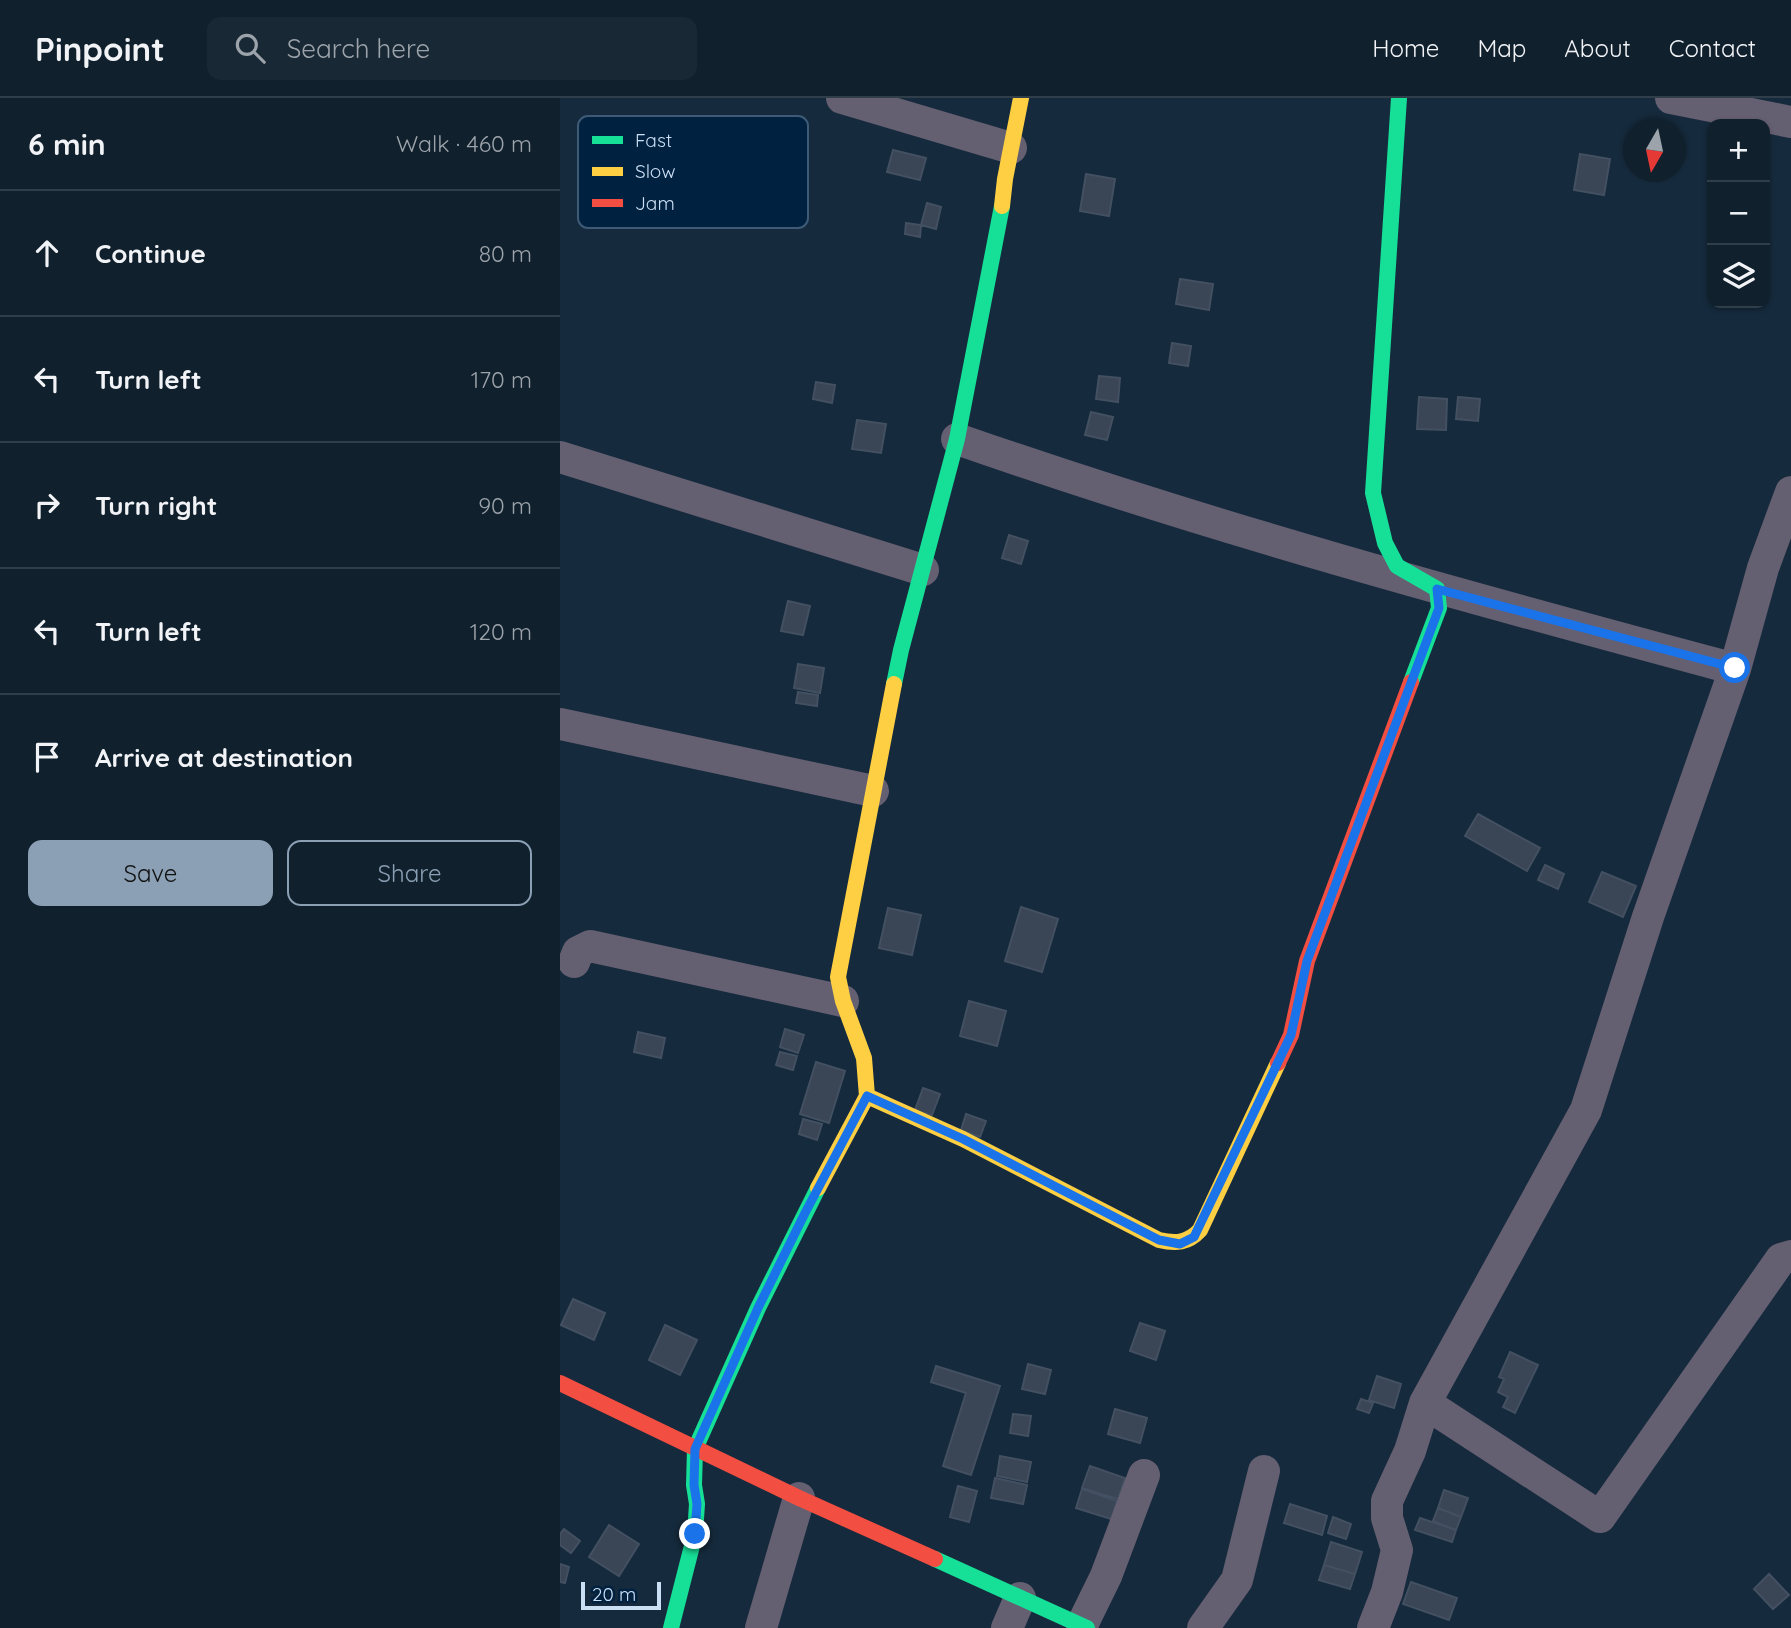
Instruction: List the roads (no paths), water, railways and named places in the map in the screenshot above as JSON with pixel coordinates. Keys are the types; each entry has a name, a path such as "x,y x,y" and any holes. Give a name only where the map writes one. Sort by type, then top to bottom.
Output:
{"street":[{"path":"842,98 1012,148"},
{"path":"671,1628 695,1534 695,1449 769,1284 867,1096 864,1058 843,1001 838,977 839,966 901,650 957,439 1001,220 1005,179 1021,98"},
{"path":"1399,98 1382,323 1373,493 1385,543 1397,566 1437,589"},
{"path":"1671,98 1791,122"},
{"path":"957,439 1046,470 1437,589 1735,668"},
{"path":"560,457 923,570"},
{"path":"1373,1628 1387,1592 1397,1550 1387,1517 1387,1501 1410,1451 1425,1403 1586,1110 1648,918 1735,668 1763,568 1791,492"},
{"path":"867,1096 963,1139 1159,1240 1180,1244 1194,1237 1291,1035 1307,961 1439,608 1437,589"},
{"path":"560,724 873,791"},
{"path":"574,962 578,952 590,946 843,1001"},
{"path":"1425,1403 1600,1517 1781,1259 1791,1256"},
{"path":"560,1383 695,1449 1085,1627 1144,1475"},
{"path":"1203,1628 1237,1580 1264,1471"},
{"path":"761,1628 799,1497"},
{"path":"1007,1628 1020,1598"}]}
